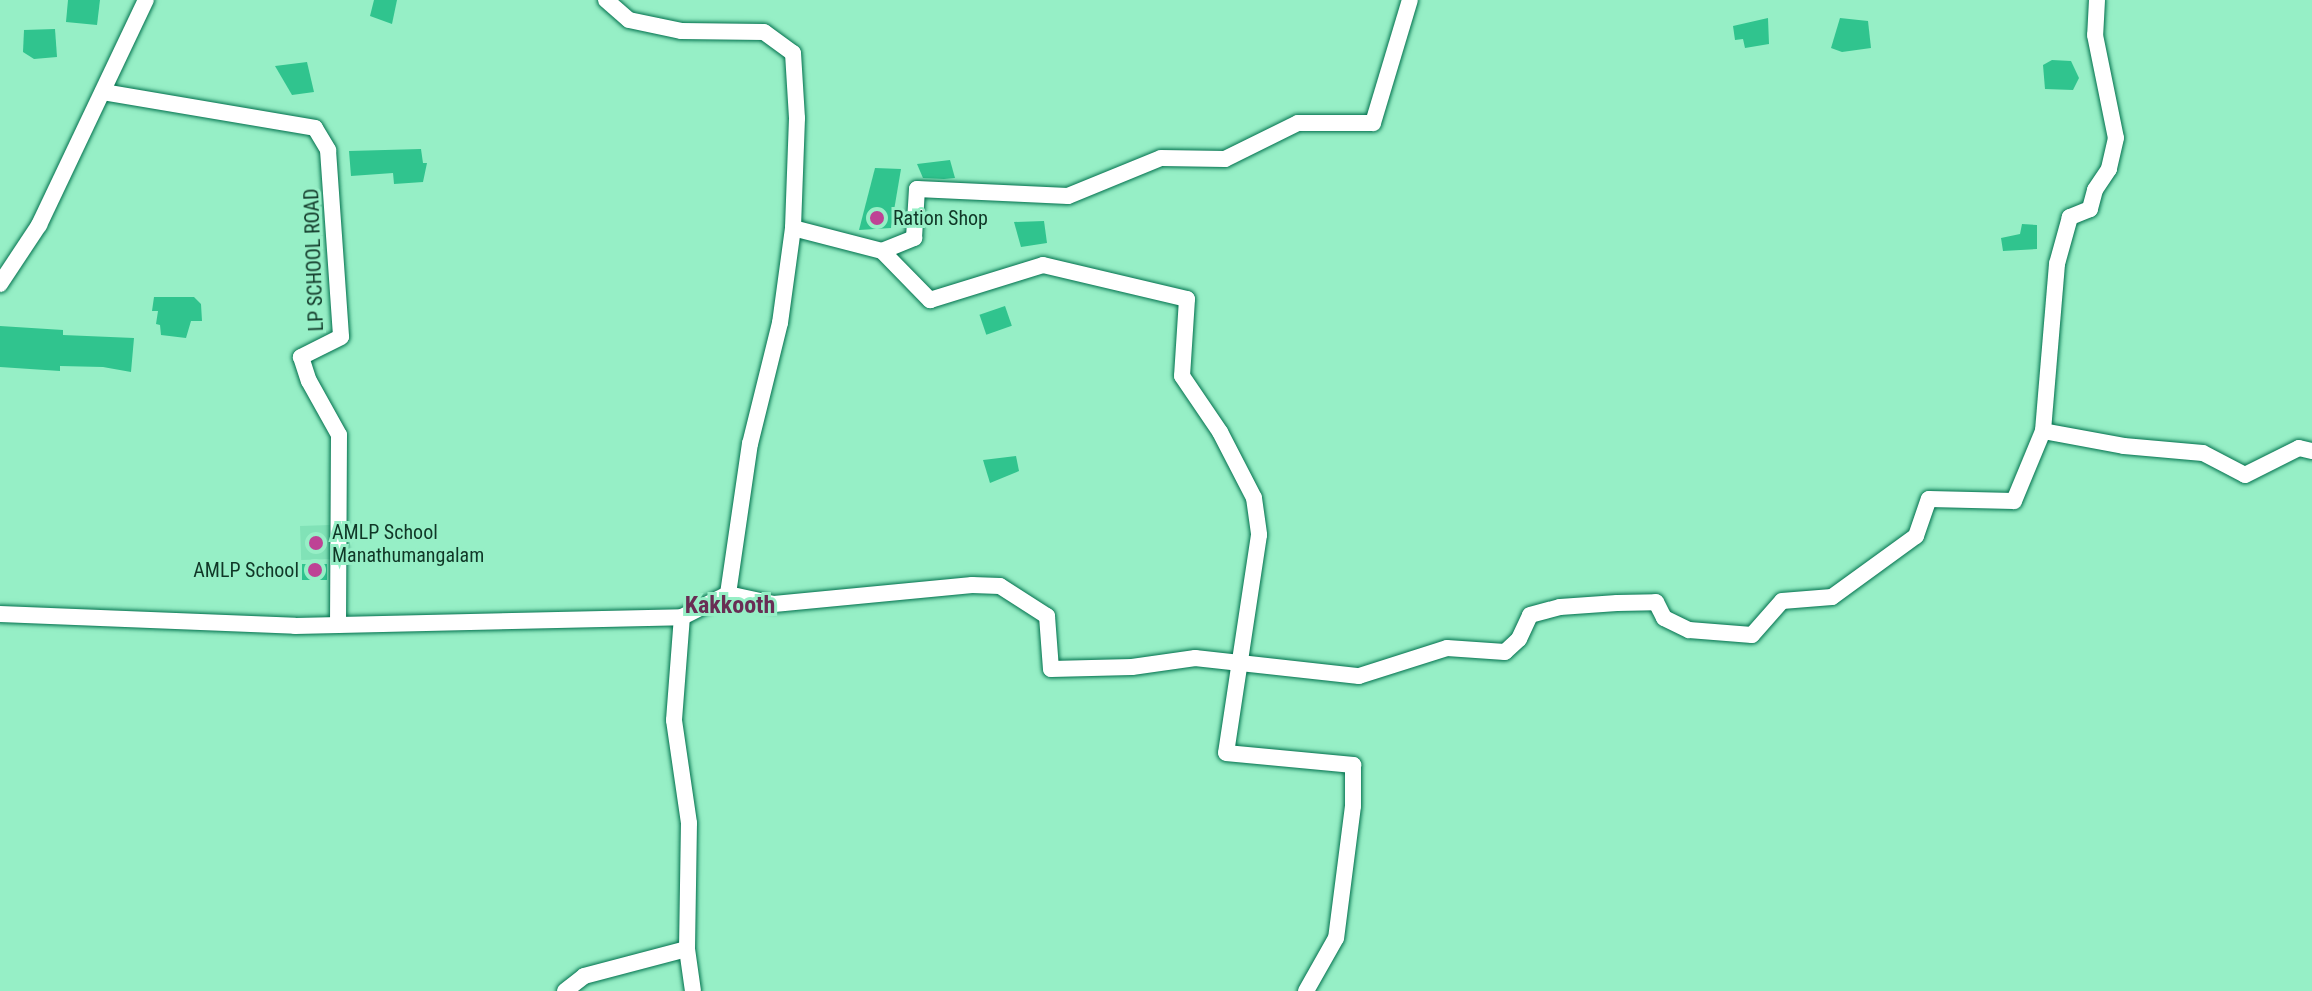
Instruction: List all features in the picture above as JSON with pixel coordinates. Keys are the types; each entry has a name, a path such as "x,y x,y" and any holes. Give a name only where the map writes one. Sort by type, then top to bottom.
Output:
{"street":[{"path":"0,284 39,225 146,0"},
{"path":"606,0 629,20 681,31 764,32 793,53 797,118 793,228 780,323 750,444 728,594"},
{"path":"882,251 914,238 917,189 1068,196 1161,158 1225,159 1298,123 1373,123 1410,0"},
{"path":"0,614 338,625 682,617 728,594 774,604 972,585 1000,586 1047,616 1051,669 1132,667 1195,658 1359,676 1447,648 1505,652 1519,639 1530,615 1560,607 1656,602 1664,618 1689,630 1752,635 1782,601 1832,597 1916,536 1929,499 2014,501 2043,431 2057,264 2070,217 2090,209 2095,190 2109,169 2116,138 2095,35 2097,0"},
{"name":"LP SCHOOL ROAD","path":"103,92 315,128 328,150 341,337 301,357 309,381 339,435 338,625"},
{"path":"793,228 882,251 930,300 1043,265 1187,299 1182,376 1220,432 1254,498 1259,535 1226,753 1353,765 1353,806 1336,938 1306,991"},
{"path":"2043,431 2124,446 2203,453 2245,475 2299,448 2312,451"},
{"path":"682,617 674,720 689,823 687,949 693,991"},
{"path":"565,991 584,976 687,949"}],"shaded area":[{"name":"AMLP School Manathumangalam","path":"330,525 331,559 301,560 300,526"}],"building":[{"path":"68,0 100,0 97,25 66,22"},
{"path":"374,0 397,0 392,24 370,16"},
{"path":"1768,18 1769,44 1745,48 1743,39 1735,40 1733,26"},
{"path":"1840,18 1868,21 1871,48 1842,52 1831,48"},
{"path":"55,29 57,57 34,59 23,52 24,30"},
{"path":"2052,60 2071,61 2079,78 2073,90 2045,89 2043,65"},
{"path":"307,62 314,92 292,95 275,66"},
{"path":"421,149 423,163 427,163 423,182 394,184 393,173 351,176 349,151"},
{"path":"950,160 955,178 923,178 917,164"},
{"path":"875,168 901,169 891,228 859,230"},
{"path":"1044,221 1047,243 1021,247 1014,222"},
{"path":"2022,224 2037,225 2037,249 2003,251 2001,238 2020,234"},
{"path":"154,297 194,297 201,304 202,321 191,321 186,338 161,335 160,325 156,324 158,311 152,311"},
{"path":"1005,306 1012,326 986,335 979,315"},
{"path":"0,326 63,330 63,335 134,338 131,372 103,367 60,366 60,371 0,367"},
{"path":"1016,456 1019,471 990,483 983,460"},
{"name":"AMLP School","path":"302,564 327,564 327,580 302,580"}],"place":[{"name":"Ration Shop","path":"877,218"},
{"name":"AMLP School Manathumangalam","path":"316,543"},
{"name":"AMLP School","path":"315,570"}],"district":[{"name":"Kakkooth","path":"730,606"}]}
